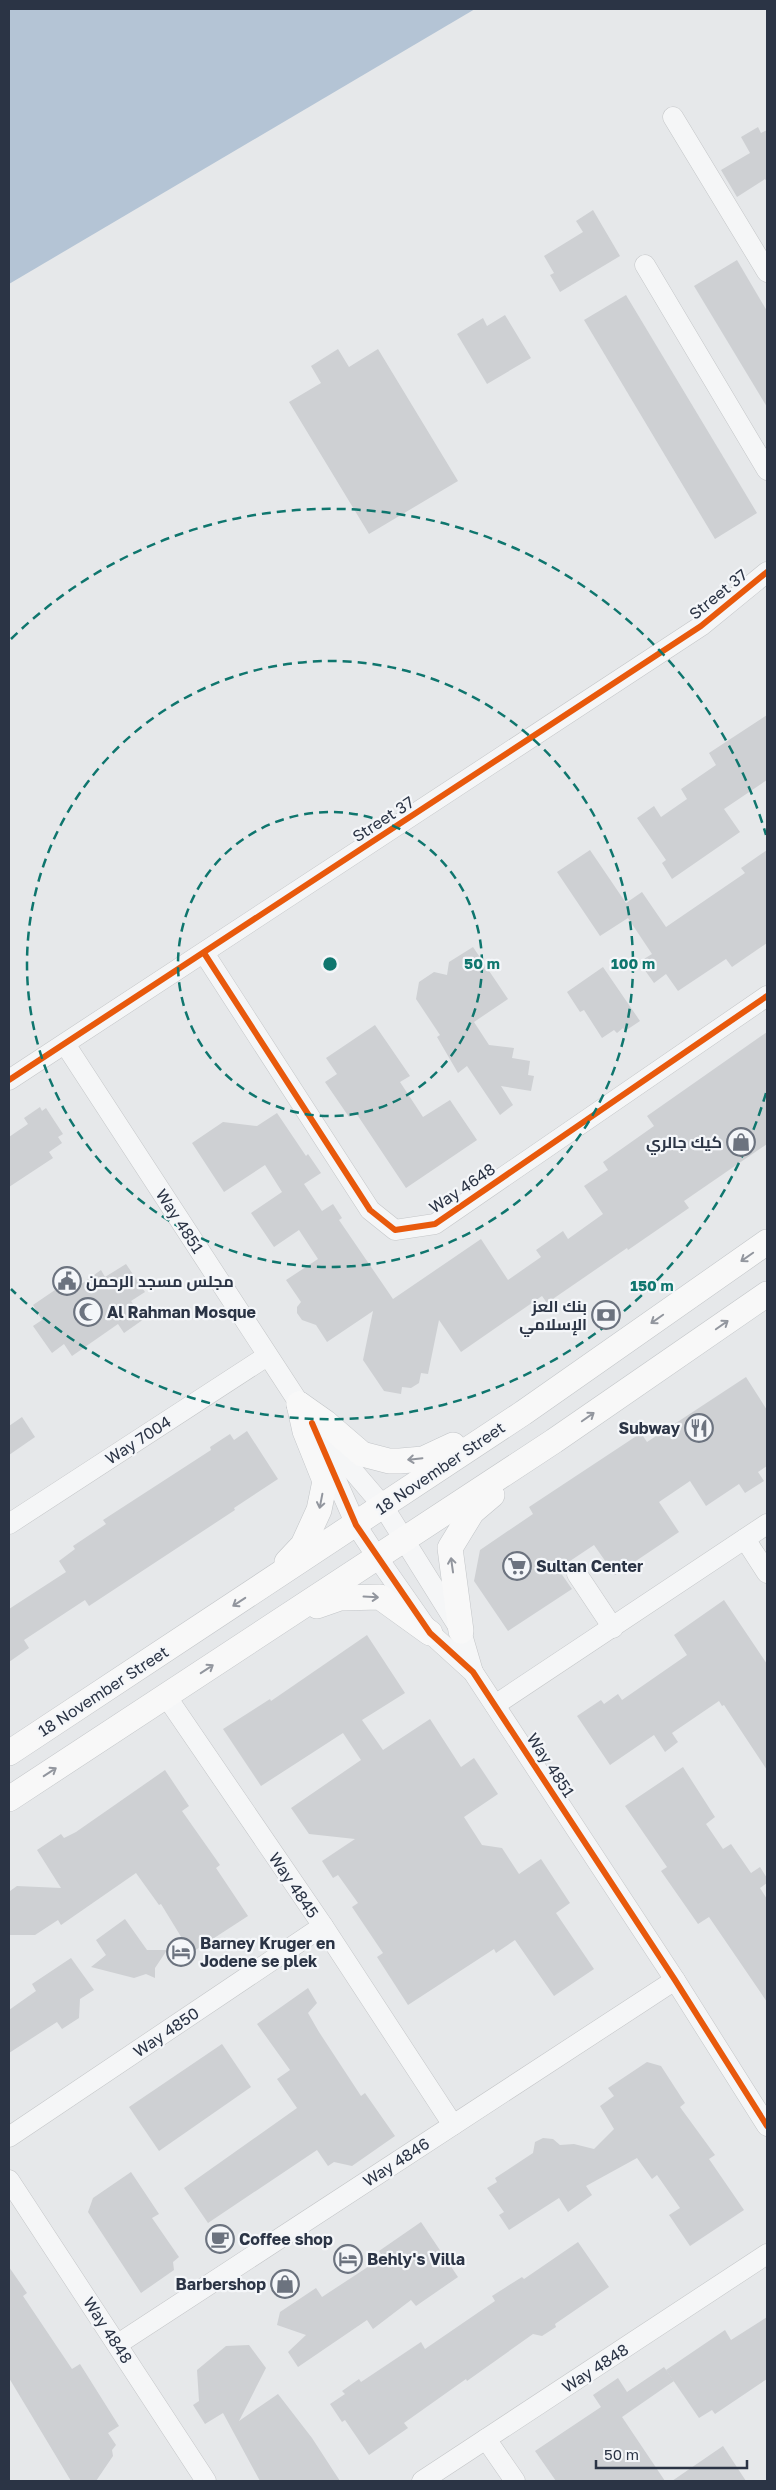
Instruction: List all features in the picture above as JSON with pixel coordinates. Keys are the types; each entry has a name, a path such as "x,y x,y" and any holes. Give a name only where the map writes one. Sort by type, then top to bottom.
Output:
{"main road":[{"name":"18 November Street","path":"9,1753 523,1413 767,1242"},
{"path":"9,1799 554,1441 767,1294"},
{"path":"264,1585 303,1545 319,1510 325,1480 305,1431 306,1414 326,1423 362,1454 389,1461 423,1458 523,1413"},
{"path":"461,1631 450,1548 472,1512 554,1441"},
{"path":"246,1644 322,1604 340,1598 364,1596 380,1597 430,1633"}],"street":[{"path":"673,117 767,272"},
{"path":"645,264 767,470"},
{"name":"Street 37","path":"9,1080 701,626 767,572"},
{"name":"Way 4648","path":"204,953 370,1210 395,1230 435,1224 767,996"},
{"name":"Way 4851","path":"65,1044 306,1414 383,1506 461,1631 473,1672"},
{"name":"Way 7004","path":"9,1524 267,1356"},
{"name":"Way 4851","path":"306,1414 356,1525 430,1633 473,1672 496,1705 675,1980 767,2126"},
{"path":"496,1705 767,1524"},
{"path":"745,1539 767,1573"},
{"path":"576,1574 613,1628"},
{"name":"Way 4845","path":"166,1696 323,1926 453,2125"},
{"name":"Way 4850","path":"9,2137 323,1926"},
{"name":"Way 4846","path":"118,2344 675,1980"},
{"name":"Way 4848","path":"9,2180 206,2481"},
{"name":"Way 4848","path":"422,2481 767,2254"},
{"path":"486,2439 515,2481"}],"water":[{"path":"9,9 475,9 9,284"}],"building":[{"path":"758,127 761,133 767,130 767,182 765,179 737,197 721,170 750,153 741,137"},
{"path":"593,210 620,256 560,292 550,275 554,273 544,256 583,232 576,221"},
{"path":"737,260 767,311 767,407 694,286"},
{"path":"626,295 757,513 715,539 584,320"},
{"path":"505,315 531,358 487,384 457,334 483,318 487,326"},
{"path":"338,349 349,367 378,349 458,481 369,534 289,402 321,383 311,366"},
{"path":"767,715 767,780 724,809 740,832 672,879 662,863 666,860 637,818 654,806 661,817 687,799 681,789 716,765 709,753"},
{"path":"590,850 626,903 642,892 666,927 745,873 741,868 767,850 767,943 732,967 726,959 678,991 666,974 654,983 639,962 652,954 628,918 600,936 557,872"},
{"path":"473,947 508,999 474,1022 489,1045 514,1048 512,1058 530,1061 528,1075 534,1076 531,1091 501,1086 513,1105 500,1115 467,1066 458,1073 437,1037 440,1035 416,999 419,982 434,972 447,975 449,962"},
{"path":"603,967 640,1021 625,1031 623,1028 617,1033 614,1030 602,1038 584,1010 580,1012 567,992"},
{"path":"375,1025 410,1076 400,1082 423,1117 450,1100 477,1140 406,1188 356,1113 349,1117 325,1082 337,1074 326,1058"},
{"path":"767,1032 767,1144 684,1201 689,1208 628,1250 627,1248 547,1303 542,1296 461,1352 439,1320 428,1374 421,1373 419,1383 411,1388 402,1387 401,1394 384,1391 363,1360 373,1311 327,1342 316,1325 302,1320 297,1313 297,1307 301,1302 286,1280 318,1259 299,1230 274,1247 251,1213 282,1192 265,1165 224,1192 192,1143 223,1122 257,1126 277,1113 306,1156 308,1154 321,1173 304,1184 322,1211 333,1204 342,1218 339,1220 393,1299 481,1239 508,1280 541,1257 536,1250 563,1231 568,1239 603,1214 584,1186 608,1170 603,1162 654,1126 647,1116"},
{"path":"40,1107 42,1111 46,1108 63,1134 58,1137 62,1143 49,1152 53,1158 9,1187 9,1137 28,1124 24,1118"},
{"name":"Al Rahman Mosque","path":"126,1264 145,1292 131,1301 144,1319 124,1333 118,1324 72,1356 64,1344 52,1353 33,1326 42,1320 33,1305 74,1277 80,1285 101,1270 105,1277"},
{"path":"746,1377 767,1410 767,1466 758,1472 764,1481 745,1493 739,1484 706,1506 690,1481 659,1502 679,1532 615,1575 594,1545 558,1569 572,1589 508,1631 474,1581 480,1550 533,1514 529,1507 641,1433 647,1442"},
{"path":"22,1417 35,1437 9,1455 9,1426"},
{"path":"247,1431 278,1479 234,1508 235,1510 89,1606 85,1600 24,1640 29,1648 9,1662 9,1609 66,1572 59,1561 75,1549 73,1546 106,1524 103,1520 211,1450 210,1447 230,1434 234,1440"},
{"path":"724,1600 767,1664 767,1770 724,1705 722,1706 719,1701 672,1733 678,1742 665,1752 654,1735 610,1765 577,1716 601,1700 604,1704 618,1694 622,1700 687,1655 674,1635"},
{"path":"367,1635 405,1693 362,1720 383,1750 430,1719 461,1767 474,1758 498,1794 464,1817 482,1845 502,1848 519,1874 541,1859 570,1903 556,1913 594,1969 554,1996 515,1940 496,1953 494,1949 408,2005 377,1957 383,1953 352,1907 358,1903 338,1875 333,1878 322,1861 355,1839 309,1834 291,1808 361,1760 343,1733 261,1786 223,1729 270,1699 271,1701"},
{"path":"683,1767 715,1817 706,1824 723,1849 731,1844 751,1873 760,1867 767,1878 767,1883 760,1888 767,1899 767,2002 709,1917 698,1924 661,1871 667,1867 625,1806"},
{"path":"165,1770 189,1806 182,1811 220,1865 216,1868 248,1916 191,1953 161,1904 159,1905 136,1873 61,1925 58,1920 35,1935 9,1935 10,1891 17,1886 61,1888 37,1850 61,1834 64,1838 76,1832"},
{"path":"125,1919 147,1950 167,1950 155,1968 155,1978 146,1974 134,1978 91,1967 106,1955 96,1940"},
{"path":"71,1958 94,1990 80,1999 79,2018 62,2029 57,2022 9,2053 9,2010 36,1991 32,1984"},
{"path":"308,1988 317,2003 308,2013 319,2032 361,2096 365,2093 395,2136 352,2166 334,2162 328,2166 317,2150 208,2223 184,2188 297,2108 277,2079 290,2070 257,2024"},
{"path":"222,2044 251,2087 159,2151 129,2107"},
{"path":"647,2062 661,2066 685,2103 680,2107 715,2155 709,2159 744,2210 690,2246 669,2215 680,2208 657,2175 652,2179 637,2158 586,2186 592,2195 568,2212 559,2198 509,2230 499,2215 504,2212 487,2188 497,2182 495,2178 533,2153 535,2142 543,2138 553,2139 560,2145 574,2144 594,2149 614,2129 600,2106 614,2096 608,2088"},
{"path":"131,2172 159,2214 152,2218 179,2257 173,2262 174,2270 141,2293 88,2212 93,2198"},
{"path":"421,2222 458,2277 416,2306 411,2300 373,2329 367,2320 298,2367 288,2352 306,2335 277,2325 280,2312 316,2288 322,2297 383,2257 379,2251"},
{"path":"578,2242 609,2287 555,2324 556,2327 542,2336 533,2334 467,2381 466,2379 404,2423 408,2428 369,2455 345,2420 342,2422 330,2404 345,2394 342,2391 359,2379 361,2382 421,2342 425,2349 495,2301 492,2296 522,2277 524,2279"},
{"path":"9,2267 27,2293 23,2296 72,2369 80,2364 119,2426 108,2433 116,2445 112,2450 113,2456 96,2481 71,2481 9,2378"},
{"path":"767,2317 767,2379 715,2414 712,2410 699,2418 666,2370 725,2330 731,2340"},
{"path":"249,2345 266,2368 239,2421 278,2394 312,2438 340,2481 260,2481 223,2413 205,2424 193,2405 199,2401 197,2370 226,2346"},
{"path":"664,2367 674,2381 622,2417 665,2481 556,2481 535,2451 601,2407 593,2395 618,2378 627,2392"},
{"path":"723,2446 746,2481 672,2481"}],"cycle path":[{"path":"9,1080 701,626 767,572"},
{"path":"204,953 370,1210 395,1230 435,1224 767,996"},
{"path":"312,1423 356,1525 430,1633 473,1672 675,1980 767,2126"}],"place":[{"name":"كيك جالري","path":"741,1142"},
{"name":"مجلس مسجد الرحمن","path":"67,1281"},
{"name":"Al Rahman Mosque","path":"88,1312"},
{"name":"بنك العز الإسلامي","path":"606,1315"},
{"name":"Subway","path":"699,1428"},
{"name":"Sultan Center","path":"517,1566"},
{"name":"Barney Kruger en Jodene se plek","path":"181,1952"},
{"name":"Coffee shop","path":"220,2239"},
{"name":"Behly's Villa","path":"348,2259"},
{"name":"Barbershop","path":"285,2284"}]}
